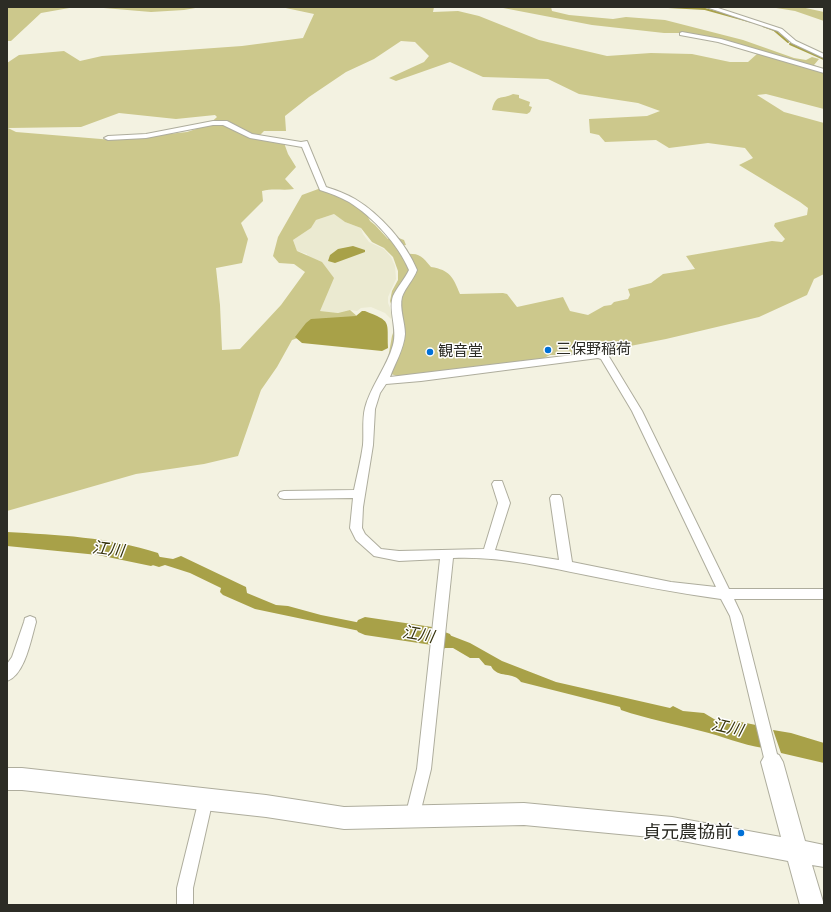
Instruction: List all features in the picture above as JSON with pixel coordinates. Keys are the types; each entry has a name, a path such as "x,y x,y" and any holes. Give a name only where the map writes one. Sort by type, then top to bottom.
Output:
{"street":[{"path":"709,7 780,30 794,42 824,56"},
{"path":"682,34 718,40 824,71"},
{"path":"108,138 146,136 213,123 224,123 250,136 304,144 323,188 346,197 361,207 390,237 411,264 412,275 398,296 397,304 400,333 398,345 370,409 368,445 356,528 360,537 378,553 399,556 488,554 566,566 671,587 726,594 824,594"},
{"path":"383,381 422,378 598,355 605,357 637,411 736,616 759,713 812,905"},
{"path":"488,554 504,502 498,484"},
{"path":"284,495 360,494"},
{"path":"556,498 566,566"},
{"path":"413,817 424,769 437,657 446,554"},
{"path":"7,675 18,660 30,622"},
{"path":"7,779 22,779 206,799 266,806 344,818 524,814 672,828 824,856"},
{"path":"184,905 185,888 206,799"}],"shaded area":[{"path":"7,7 75,7 41,13 11,41 7,41"},
{"path":"92,7 201,7 184,10 151,12"},
{"path":"281,7 434,7 433,12 458,11 479,16 539,40 607,56 651,53 692,54 730,62 748,62 757,54 690,33 664,33 592,25 498,7 551,7 552,11 569,15 613,19 626,17 665,20 743,40 794,58 806,60 812,57 819,59 814,65 824,69 824,109 766,94 757,95 784,112 824,123 824,274 814,279 807,295 759,317 666,339 584,355 550,355 536,362 397,376 391,374 387,364 392,336 397,321 390,301 392,291 398,280 398,271 393,257 384,248 372,242 361,228 345,222 334,214 316,220 311,228 293,240 297,251 322,262 334,278 320,311 338,313 350,310 358,317 292,340 277,367 261,390 238,456 204,464 136,474 7,511 7,63 19,55 64,51 80,61 102,56 242,46 303,38 314,14","holes":["401,41 415,42 429,56 424,62 389,78 396,81 450,62 483,77 548,79 579,94 638,103 660,111 647,116 589,119 590,133 599,135 605,142 656,140 669,148 708,143 745,148 753,158 739,165 800,202 808,208 807,215 775,223 774,226 785,239 782,242 772,241 686,256 695,269 663,274 651,283 628,289 630,295 628,299 614,302 611,305 604,306 588,315 570,311 563,297 517,307 507,294 503,293 460,294 453,279 447,272 431,267 419,256 413,254 403,254 395,247 406,245 404,240 396,237 388,239 370,221 366,213 353,198 321,188 302,195 278,237 273,256 279,263 294,264 305,272 281,305 240,349 222,350 220,305 216,268 242,263 248,239 241,223 263,201 262,191 294,189 285,179 296,167 288,154 283,140 259,136 264,131 286,131 285,116 309,97 346,72 374,59","119,113 176,119 215,115 217,117 208,125 187,132 113,140 16,132 8,128 81,127"]},
{"path":"770,7 801,7 824,12 824,21 795,11"},
{"path":"513,94 519,95 519,98 530,102 529,106 532,107 530,112 527,114 492,110 497,99"},
{"path":"334,214 345,222 361,228 363,234 369,242 384,249 391,257 395,266 396,279 388,297 388,303 393,315 391,319 385,313 371,307 361,308 357,311 350,310 338,313 319,311 307,254 297,251 293,240 311,228 316,220"}],"water":[{"path":"353,246 365,250 365,252 335,263 328,261 330,255 338,249"},
{"path":"362,311 380,317 384,320 388,332 388,348 382,351 302,343 295,337 311,319 356,316"},
{"path":"129,552 173,559 181,556 246,587 247,593 276,605 288,606 321,615 386,628 388,630 384,635 374,634 255,609 223,595 220,592 221,588 190,573 165,565 159,567 133,559 134,556"},
{"path":"444,633 470,643 502,661 556,682 670,708 673,706 683,711 704,713 719,722 731,720 756,725 763,748 641,716 621,710 620,707 521,682 514,677 497,672 491,666 485,665 479,658 470,658 453,648 443,648"},
{"path":"773,730 791,733 824,743 824,763 781,753"}],"waterway":[{"path":"668,7 705,9 752,22"},
{"path":"763,26 774,30 788,42"},
{"path":"790,44 824,59"},
{"name":"江川","path":"7,539 98,547 151,558"},
{"name":"江川","path":"365,626 432,636 443,640"}],"place":[{"name":"三保野稲荷","path":"548,350"},
{"name":"観音堂","path":"430,352"},
{"name":"貞元農協前","path":"741,833"}]}
